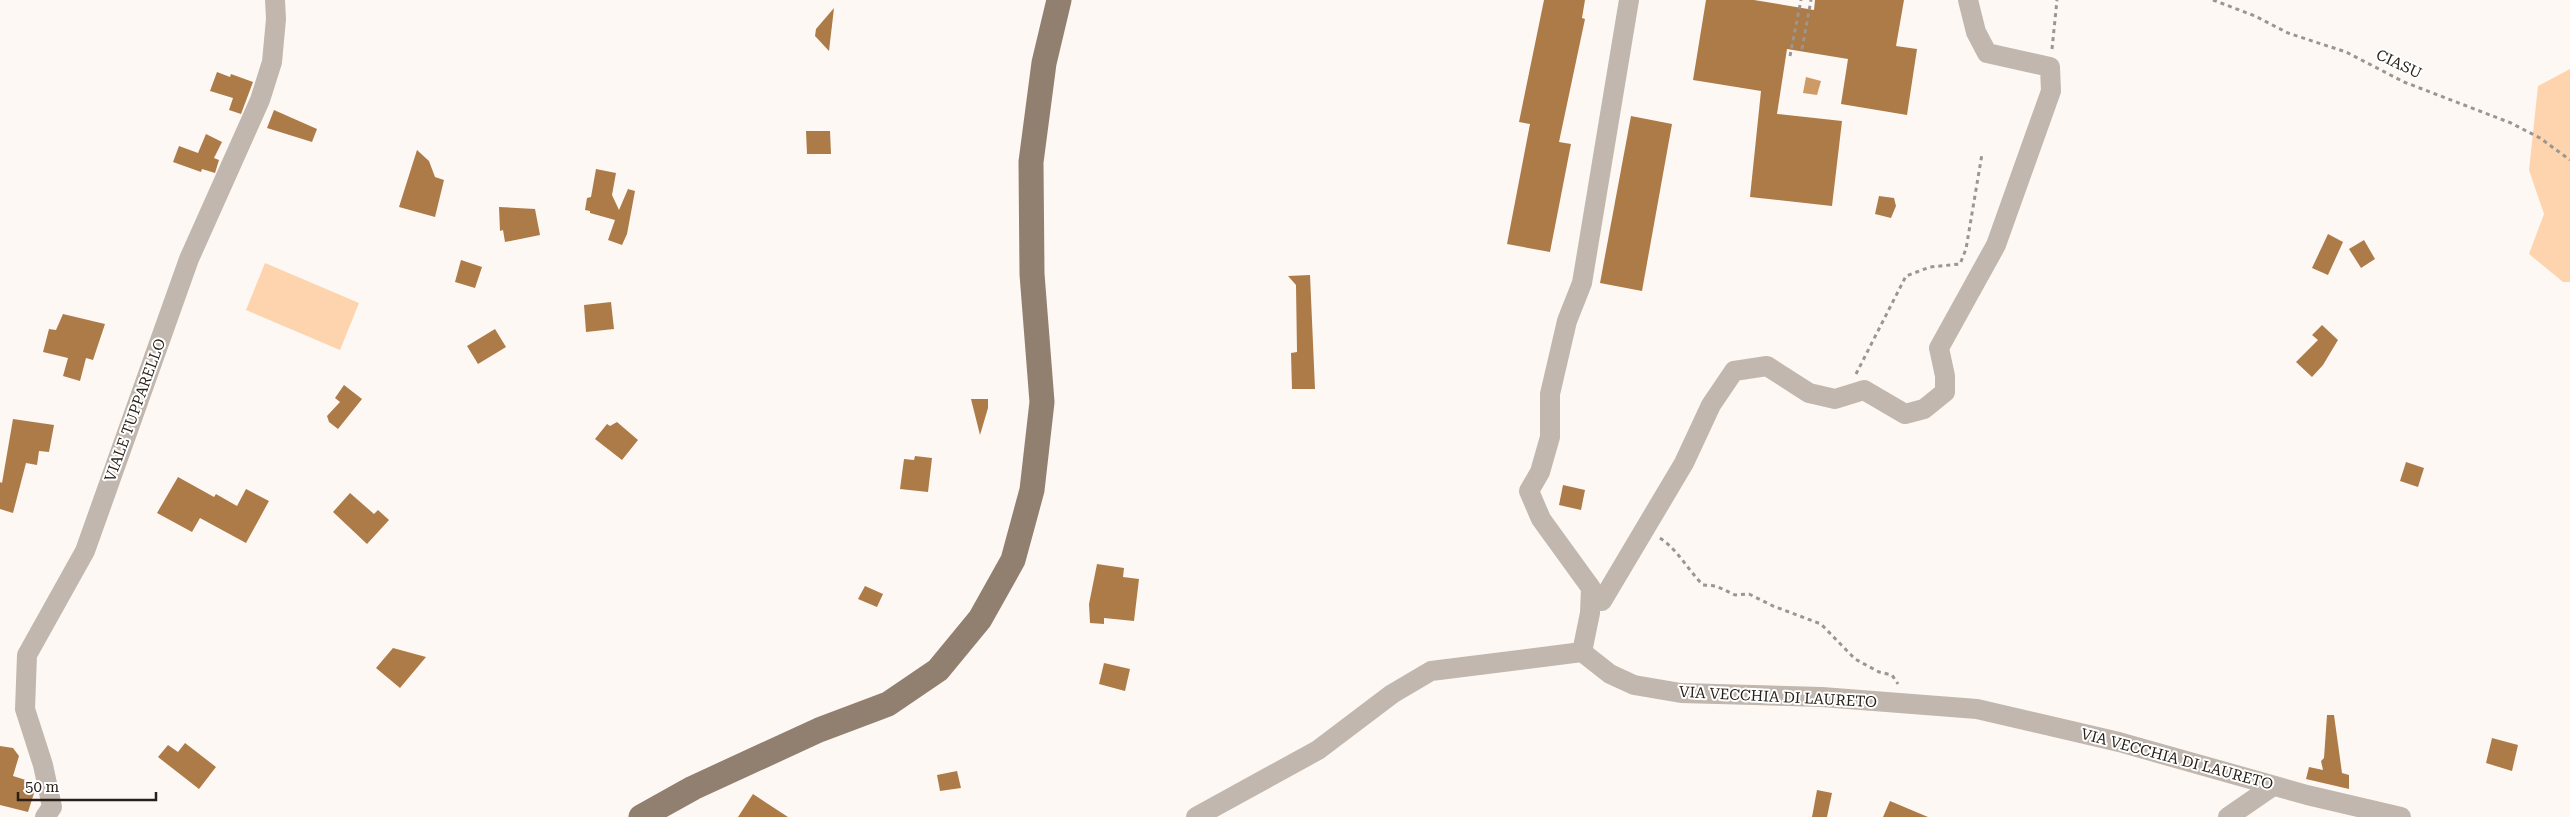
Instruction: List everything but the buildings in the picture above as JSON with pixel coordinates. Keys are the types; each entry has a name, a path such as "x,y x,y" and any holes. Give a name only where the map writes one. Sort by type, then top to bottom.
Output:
{"main road":[{"path":"641,817 702,784 819,730 888,704 938,670 980,618 1013,560 1032,490 1042,402 1032,274 1031,162 1040,111 1044,63 1059,0"},
{"path":"1040,111 1071,0"}],"street":[{"name":"VIALE TUPPARELLO","path":"45,817 52,807 43,765 25,709 28,655 85,551 189,259 260,100 272,62 276,18 275,0"},
{"path":"1196,817 1318,750 1392,694 1430,671 1582,652 1590,614 1591,588 1540,519 1529,490 1540,472 1550,437 1550,394 1567,321 1582,283 1629,0"},
{"path":"1590,598 1602,601 1684,463 1711,405 1734,371 1767,366 1809,393 1835,399 1864,390 1905,414 1924,409 1945,392 1945,376 1939,348 1996,245 2051,91 2050,67 1987,53 1976,32 1968,0"},
{"name":"VIA VECCHIA DI LAURETO","path":"1582,652 1610,674 1634,685 1681,693 1822,697 1977,709 2118,742 2273,786 2401,817"},
{"path":"2228,817 2273,786"}],"path":[{"path":"1790,56 1801,0"},
{"path":"1802,49 1811,0"},
{"path":"2050,67 2057,0"},
{"name":"CIASU","path":"2213,0 2255,16 2288,33 2346,52 2404,82 2511,123 2540,138 2570,160"},
{"path":"1835,399 1854,377 1906,276 1930,267 1960,264 1966,249 1982,154"},
{"path":"1645,528 1668,544 1683,558 1703,585 1716,586 1735,595 1749,594 1773,606 1821,624 1855,659 1879,672 1892,675 1898,683 1896,703"}],"shaded area":[{"path":"2570,69 2570,282 2563,282 2529,254 2544,214 2529,170 2538,86"},
{"path":"1806,77 1821,81 1817,95 1803,93"},
{"path":"265,263 359,303 340,350 246,310"}]}
